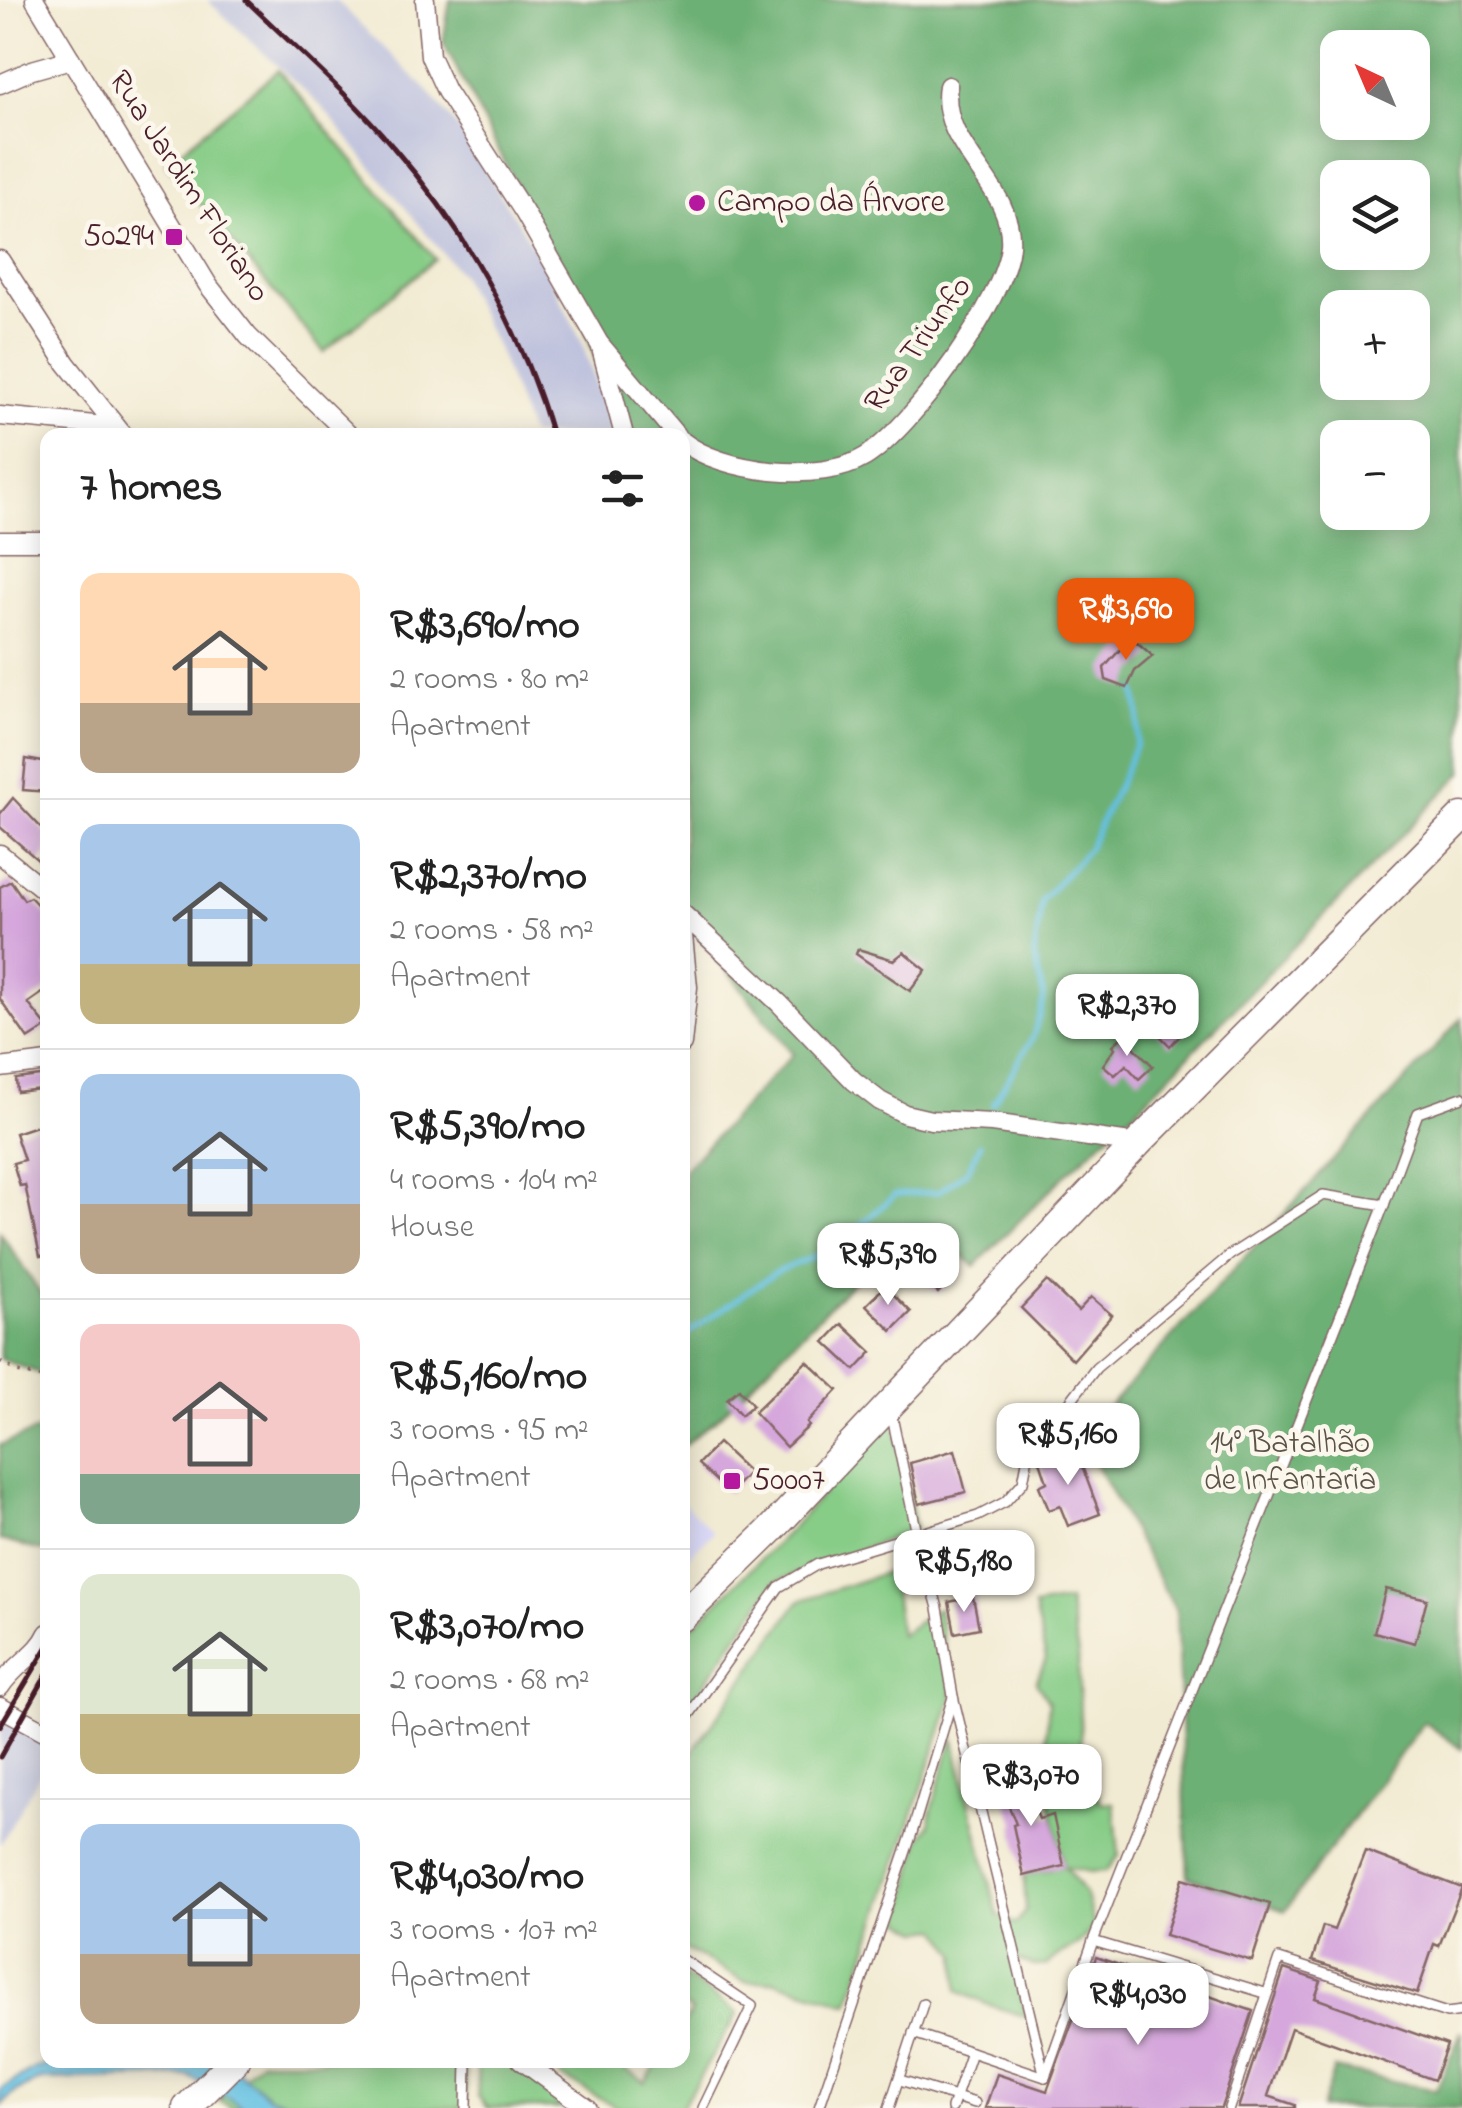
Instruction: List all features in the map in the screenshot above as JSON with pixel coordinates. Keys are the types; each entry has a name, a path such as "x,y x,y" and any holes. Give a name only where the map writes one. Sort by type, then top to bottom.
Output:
{"main road":[{"path":"690,1609 771,1530 1137,1144 1462,816"},
{"path":"196,2099 227,2068"}],"street":[{"name":"Rua Jardim Floriano","path":"36,0 208,285 248,336 341,428"},
{"path":"425,0 430,56 446,91 524,212 599,343 670,428"},
{"path":"0,84 70,59"},
{"name":"Rua Triunfo","path":"690,445 714,458 773,471 812,472 845,467 883,444 946,368 999,287 1008,262 1010,239 1001,206 956,134 948,114 948,86"},
{"path":"0,260 66,363 118,428"},
{"path":"599,343 622,428"},
{"path":"0,416 96,428"},
{"path":"0,541 40,540"},
{"path":"0,854 40,886"},
{"path":"690,920 779,1003 854,1081 905,1114 1137,1144"},
{"path":"0,1068 40,1063"},
{"path":"0,1687 12,1668 40,1646"},
{"path":"0,1707 40,1730"},
{"path":"532,2068 587,2108"}],"lane":[{"path":"1045,2077 1092,1941 1418,1113 1462,1097"},
{"path":"690,1714 779,1586 818,1564 978,1516 1004,1502 1023,1482 1028,1456 1096,1368 1230,1255 1323,1196 1384,1205"},
{"path":"890,1403 938,1608 953,1696 1045,2077"},
{"path":"818,2108 911,1836 953,1696"},
{"path":"1092,1941 1266,1994"},
{"path":"1229,2108 1279,1959 1448,2013 1462,2011"},
{"path":"690,1965 752,2006 704,2108"},
{"path":"890,2108 922,2004"},
{"path":"913,2033 1045,2077"},
{"path":"954,2102 970,2052"},
{"path":"466,2068 466,2108"},
{"path":"900,2080 954,2102 975,2103"}],"path":[{"path":"0,1362 40,1377"}],"shaded area":[{"path":"207,0 336,0 428,91 464,136 542,262 582,342 611,428 527,428 498,350 460,274 322,107"},
{"path":"690,1509 713,1532 690,1556"},
{"path":"0,1720 40,1740 40,1774 0,1845"}],"green space":[{"path":"450,0 1462,0 1462,773 1141,1105 975,1266 932,1232 872,1263 719,1417 690,1440 690,1164 793,1054 690,923 690,428 618,428 578,306 443,42"},
{"path":"278,70 435,259 324,352 166,163"},
{"name":"14° Batalhão de Infantaria","path":"1462,1018 1462,1749 1424,1722 1285,1911 1188,1877 1176,1611 1081,1437"},
{"path":"0,1232 40,1292 40,1373 0,1359"},
{"path":"893,1416 916,1529 775,1582 690,1704 690,1629 787,1533"},
{"path":"40,1430 40,1550 0,1540 0,1445"},
{"path":"891,1571 900,1635 938,1608 953,1696 849,2004 774,1981 745,1982 690,1952 690,1755 799,1601"},
{"path":"1068,1601 1078,1655 1081,1744 1100,1802 1114,1803 1119,1855 1106,1871 1066,1867 1086,1896 1094,1925 1082,1940 1047,1965 1034,1966 1012,1958 1027,2017 958,1991 957,1954 939,1929 921,1931 902,1921 920,1840 930,1824 953,1737 998,1915 1016,1924 1026,1910 1024,1876 1064,1866 1047,1787 1057,1756 1045,1751 1049,1702 1036,1682 1046,1659 1034,1607"},
{"path":"690,1980 738,2013 681,2108 618,2108 559,2075 565,2068 623,2068 645,2082 655,2068 690,2068"},
{"path":"1462,2031 1462,2108 1321,2108 1334,2069 1436,2090"},
{"path":"252,2068 466,2068 466,2108 232,2108 218,2100"},
{"path":"477,2068 525,2068 578,2108 487,2108 478,2096"}],"water":[{"path":"35,2068 235,2068 270,2097 286,2101 397,2108 246,2108 188,2076 40,2080 17,2091 0,2106 0,2090"}],"building":[{"path":"1131,637 1153,656 1135,671 1127,688 1106,680 1104,668"},
{"path":"26,759 40,762 40,791 23,790"},
{"path":"13,798 40,827 40,862 0,827 0,814"},
{"path":"11,881 24,900 30,897 40,908 40,995 28,1003 40,1018 40,1031 28,1039 0,999 0,887"},
{"path":"858,949 894,960 904,952 926,970 910,991 856,954"},
{"path":"1164,993 1194,1022 1170,1046 1155,1031 1161,1025 1146,1012"},
{"path":"1123,1036 1153,1066 1139,1079 1126,1065 1115,1075 1103,1065 1115,1048 1113,1045"},
{"path":"40,1076 40,1089 17,1092 16,1079"},
{"path":"40,1125 40,1256 25,1185 20,1186 13,1163 24,1160 15,1133"},
{"path":"925,1245 956,1274 938,1293 907,1264"},
{"path":"1047,1281 1078,1311 1091,1297 1112,1315 1073,1360 1021,1308"},
{"path":"885,1286 911,1312 892,1331 866,1305"},
{"path":"842,1324 872,1352 855,1370 825,1342"},
{"path":"807,1361 838,1390 786,1447 754,1412"},
{"path":"739,1389 753,1405 741,1415 727,1399"},
{"path":"718,1443 749,1472 729,1493 698,1464"},
{"path":"1075,1448 1100,1514 1068,1526 1060,1506 1049,1510 1039,1486 1047,1482 1040,1461"},
{"path":"955,1450 966,1492 919,1504 910,1463"},
{"path":"1386,1589 1427,1599 1415,1643 1374,1632"},
{"path":"973,1597 979,1628 955,1633 949,1602"},
{"path":"1021,1772 1039,1819 1053,1815 1064,1866 1024,1876 1013,1825 1016,1824 998,1780"},
{"path":"1365,1851 1462,1888 1439,1946 1434,1944 1417,1994 1312,1961 1323,1926 1334,1930"},
{"path":"1183,1878 1270,1904 1252,1961 1165,1935"},
{"path":"1096,1957 1253,2011 1221,2108 985,2108 997,2074 1047,2091"},
{"path":"1284,1969 1321,1981 1315,1998 1447,2045 1434,2080 1291,2028 1268,2096 1295,2108 1238,2108"}],"waterway":[{"path":"993,1104 1033,1037 1044,998 1034,955 1042,900 1088,849 1122,777 1136,744 1139,714 1135,690"},
{"path":"690,1331 776,1272 833,1249 895,1195 938,1192 968,1170 980,1144"}],"railway":[{"path":"246,0 376,127 444,212 507,320 550,428"},
{"path":"0,1726 40,1659"},
{"path":"0,1757 40,1686"}],"place":[{"name":"Campo da Árvore","path":"697,203"},
{"name":"50294","path":"174,237"},
{"name":"50007","path":"732,1481"}]}
